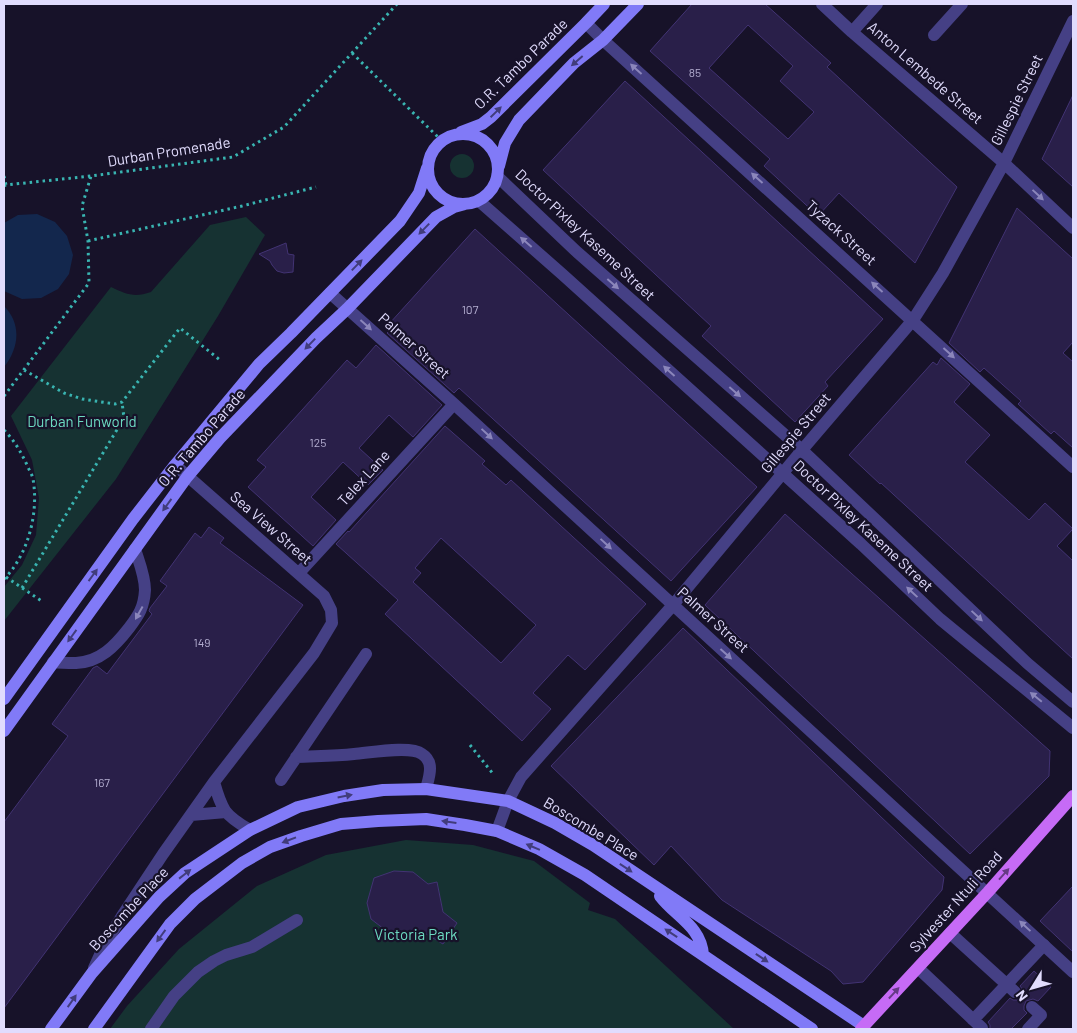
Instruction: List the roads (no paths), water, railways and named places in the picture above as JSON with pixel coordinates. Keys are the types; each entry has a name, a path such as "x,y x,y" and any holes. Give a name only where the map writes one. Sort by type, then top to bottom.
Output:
{"main road":[{"name":"O.R. Tambo Parade","path":"4,700 133,519 175,465 259,364 400,221 420,193 432,150 441,140 482,124 604,4"},
{"path":"479,201 489,193 496,181 504,143 519,120 574,63 604,40 638,4"},
{"path":"454,134 465,133 475,135 487,142 494,153 498,172"},
{"name":"O.R. Tambo Parade","path":"427,168 431,184 439,196 452,203 465,204"},
{"name":"O.R. Tambo Parade","path":"4,731 187,477 220,438 436,217 454,207 479,201"},
{"name":"Boscombe Place","path":"52,1029 92,973 158,897 185,873 250,830 298,807 344,796 383,790 426,789 508,801 555,823 593,845 864,1028"},
{"name":"Sylvester Ntuli Road","path":"864,1028 1073,796"},
{"path":"94,1029 170,924 195,899 242,863 270,847 341,824 426,819 497,832 539,849 585,875 812,1029"},
{"path":"653,886 663,900 696,933 702,944 703,955"}],"street":[{"name":"Anton Lembede Street","path":"822,4 1004,163 1073,228"},
{"path":"852,32 877,4"},
{"path":"934,36 962,4"},
{"name":"Gillespie Street","path":"497,832 508,801 521,777 673,605 913,320 943,273 1004,163 1073,21"},
{"name":"Tyzack Street","path":"586,23 1073,467"},
{"name":"Doctor Pixley Kaseme Street","path":"498,172 577,252 802,450 1027,663 1073,702"},
{"name":"Doctor Pixley Kaseme Street","path":"479,201 861,544 940,618 1073,728"},
{"name":"Palmer Street","path":"330,293 988,892 1073,972"},
{"name":"Telex Lane","path":"299,573 454,404"},
{"name":"Sea View Street","path":"175,465 324,596 331,610 332,623 314,653 214,782"},
{"path":"53,662 78,663 101,656 112,647 141,611 145,588 135,549"},
{"path":"280,780 366,654"},
{"path":"296,757 405,750 417,751 423,754 429,761 430,775 426,789"},
{"path":"214,782 220,803 226,812 233,820 250,830"},
{"path":"92,973 105,944 122,916 214,782"},
{"path":"191,815 226,812"},
{"path":"151,1029 174,996 198,972 226,955 252,947 297,920"},
{"path":"950,933 1011,988"},
{"path":"918,968 977,1024 1011,988 1044,945"},
{"path":"1028,1029 1041,1015 1032,1007"}],"water":[{"path":"37,214 55,222 67,236 73,255 69,274 58,289 41,298 22,299 4,291 4,223 18,215"},
{"path":"4,306 14,320 16,336 13,352 4,367"}],"park label":[{"name":"Durban Funworld","path":"82,422"},
{"name":"Victoria Park","path":"416,935"}]}
